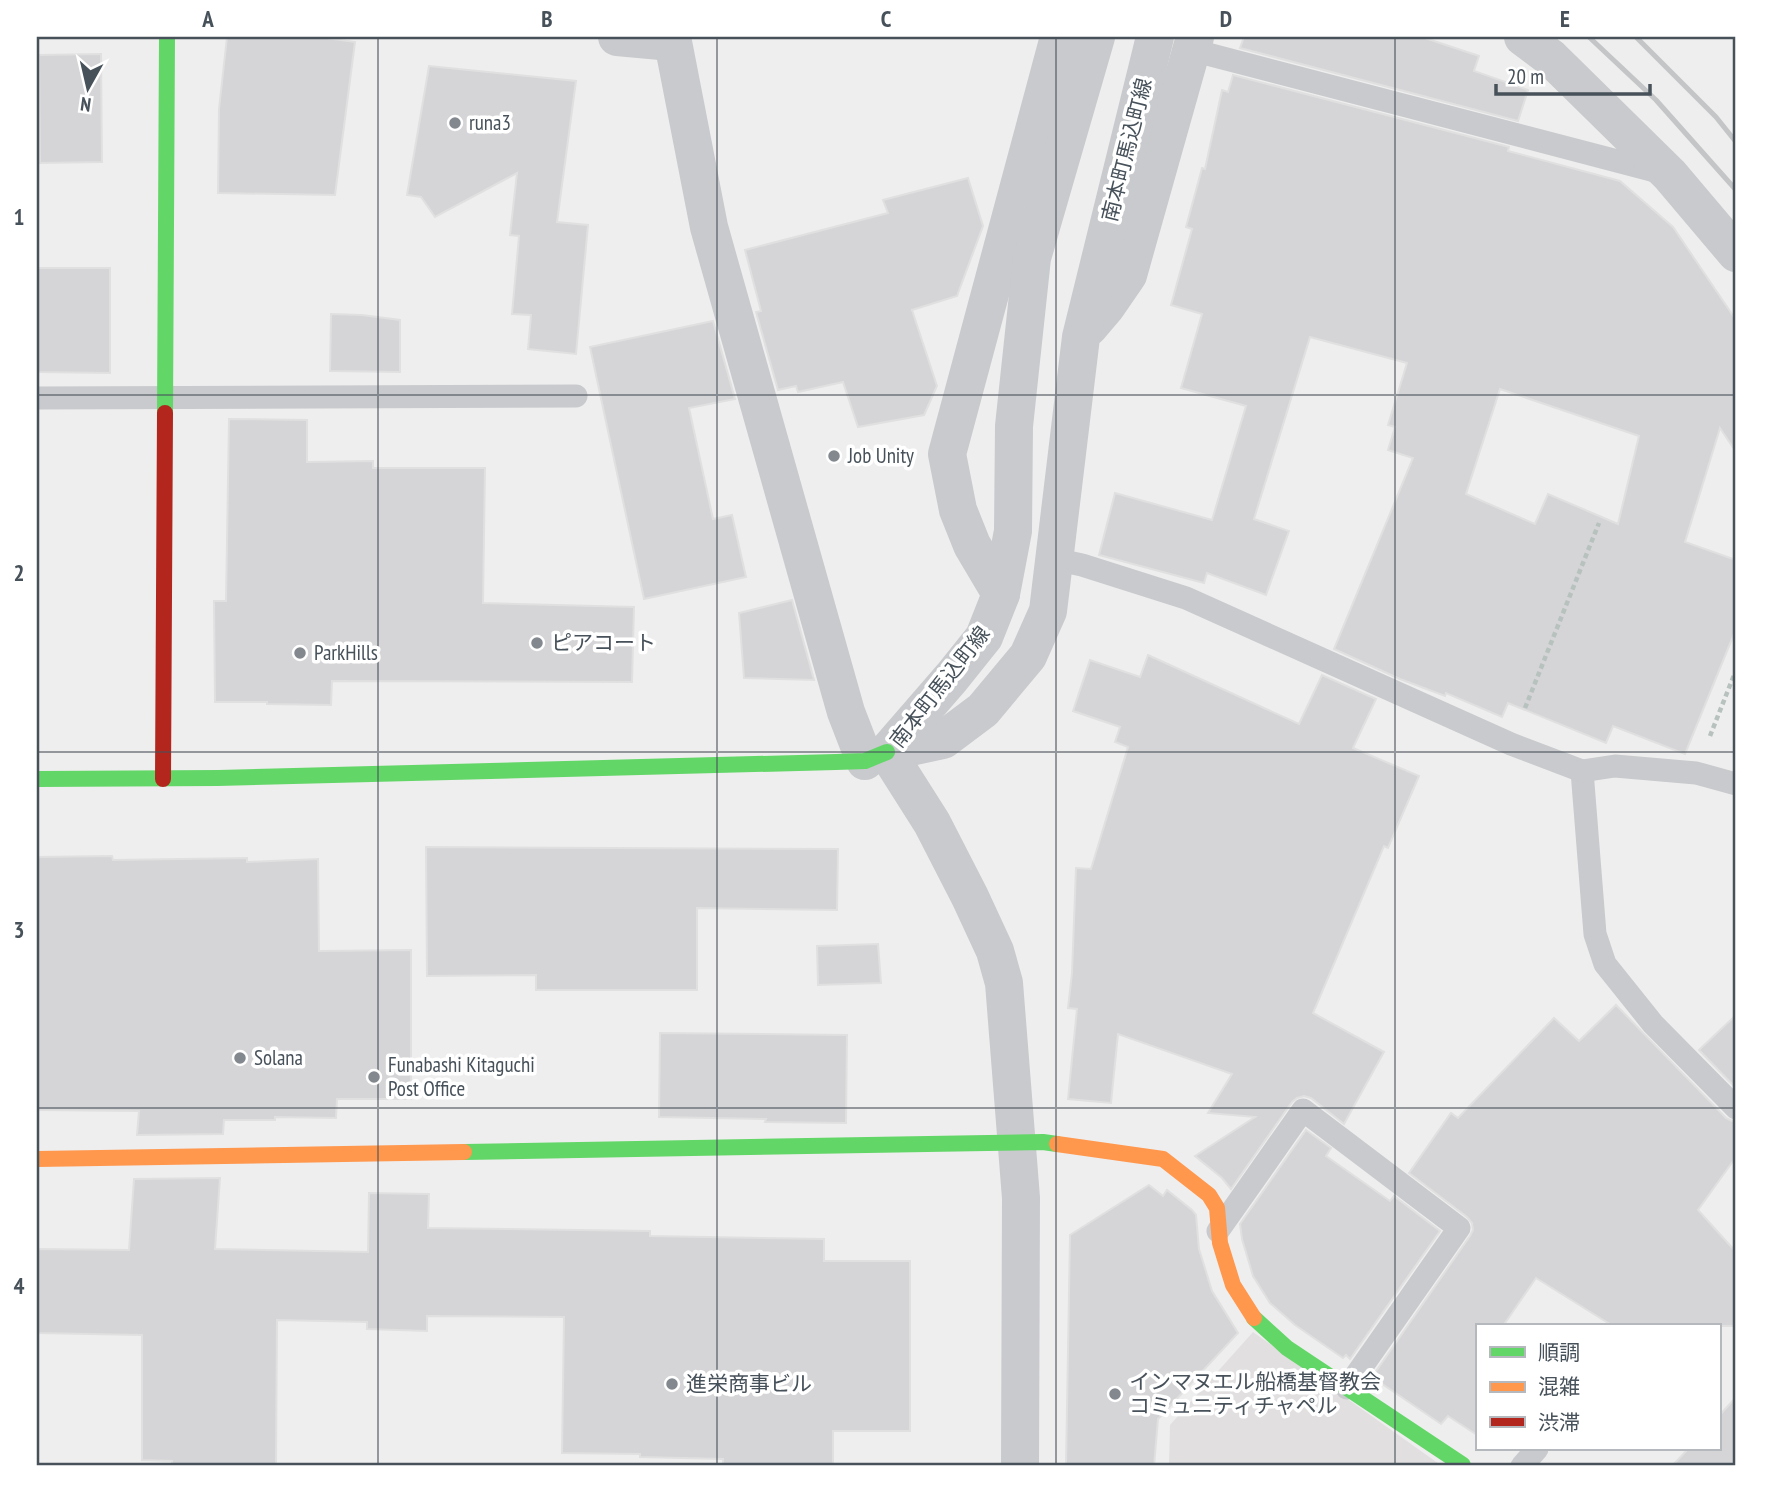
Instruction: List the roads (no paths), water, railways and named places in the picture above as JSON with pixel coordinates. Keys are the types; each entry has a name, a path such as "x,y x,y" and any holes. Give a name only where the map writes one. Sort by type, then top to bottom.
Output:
{"street":[{"path":"163,779 167,37"},
{"path":"617,37 672,39 709,227 842,699 876,756 932,823 995,951 1004,983 1021,1198 1020,1466"},
{"path":"1001,594 972,545 958,510 947,454 1059,37"},
{"name":"南本町馬込町線","path":"876,756 952,677 984,637 1001,594 1013,531 1014,426 1032,257 1096,37"},
{"name":"南本町馬込町線","path":"876,756 943,740 983,710 1028,656 1048,611 1081,337 1155,37"},
{"path":"1523,37 1550,58 1670,175 1736,253"},
{"path":"1081,337 1128,275 1193,43"},
{"path":"37,779 163,779 876,756"},
{"path":"37,1159 1043,1142 1163,1158 1209,1195 1217,1208 1220,1243 1233,1285 1253,1317 1287,1348 1469,1465"}],"lane":[{"path":"1193,43 1670,175"},
{"path":"37,398 576,396"},
{"path":"1054,559 1082,565 1186,598 1511,744 1582,771 1615,766 1696,773 1736,783"},
{"path":"1582,771 1595,934 1605,964 1653,1024 1736,1108"},
{"path":"1218,1231 1303,1110 1459,1228 1347,1388"},
{"path":"1522,1466 1536,1450"}],"railway":[{"path":"1589,37 1656,100 1736,190"},
{"path":"1636,37 1716,117 1736,142"}],"place":[{"name":"runa3","path":"455,123"},
{"name":"Job Unity","path":"834,456"},
{"name":"ピアコート","path":"537,643"},
{"name":"ParkHills","path":"300,653"},
{"name":"Solana","path":"240,1058"},
{"name":"Funabashi Kitaguchi Post Office","path":"374,1077"},
{"name":"進栄商事ビル","path":"672,1384"},
{"name":"インマヌエル船橋基督教会 コミュニティチャペル","path":"1115,1394"}]}
